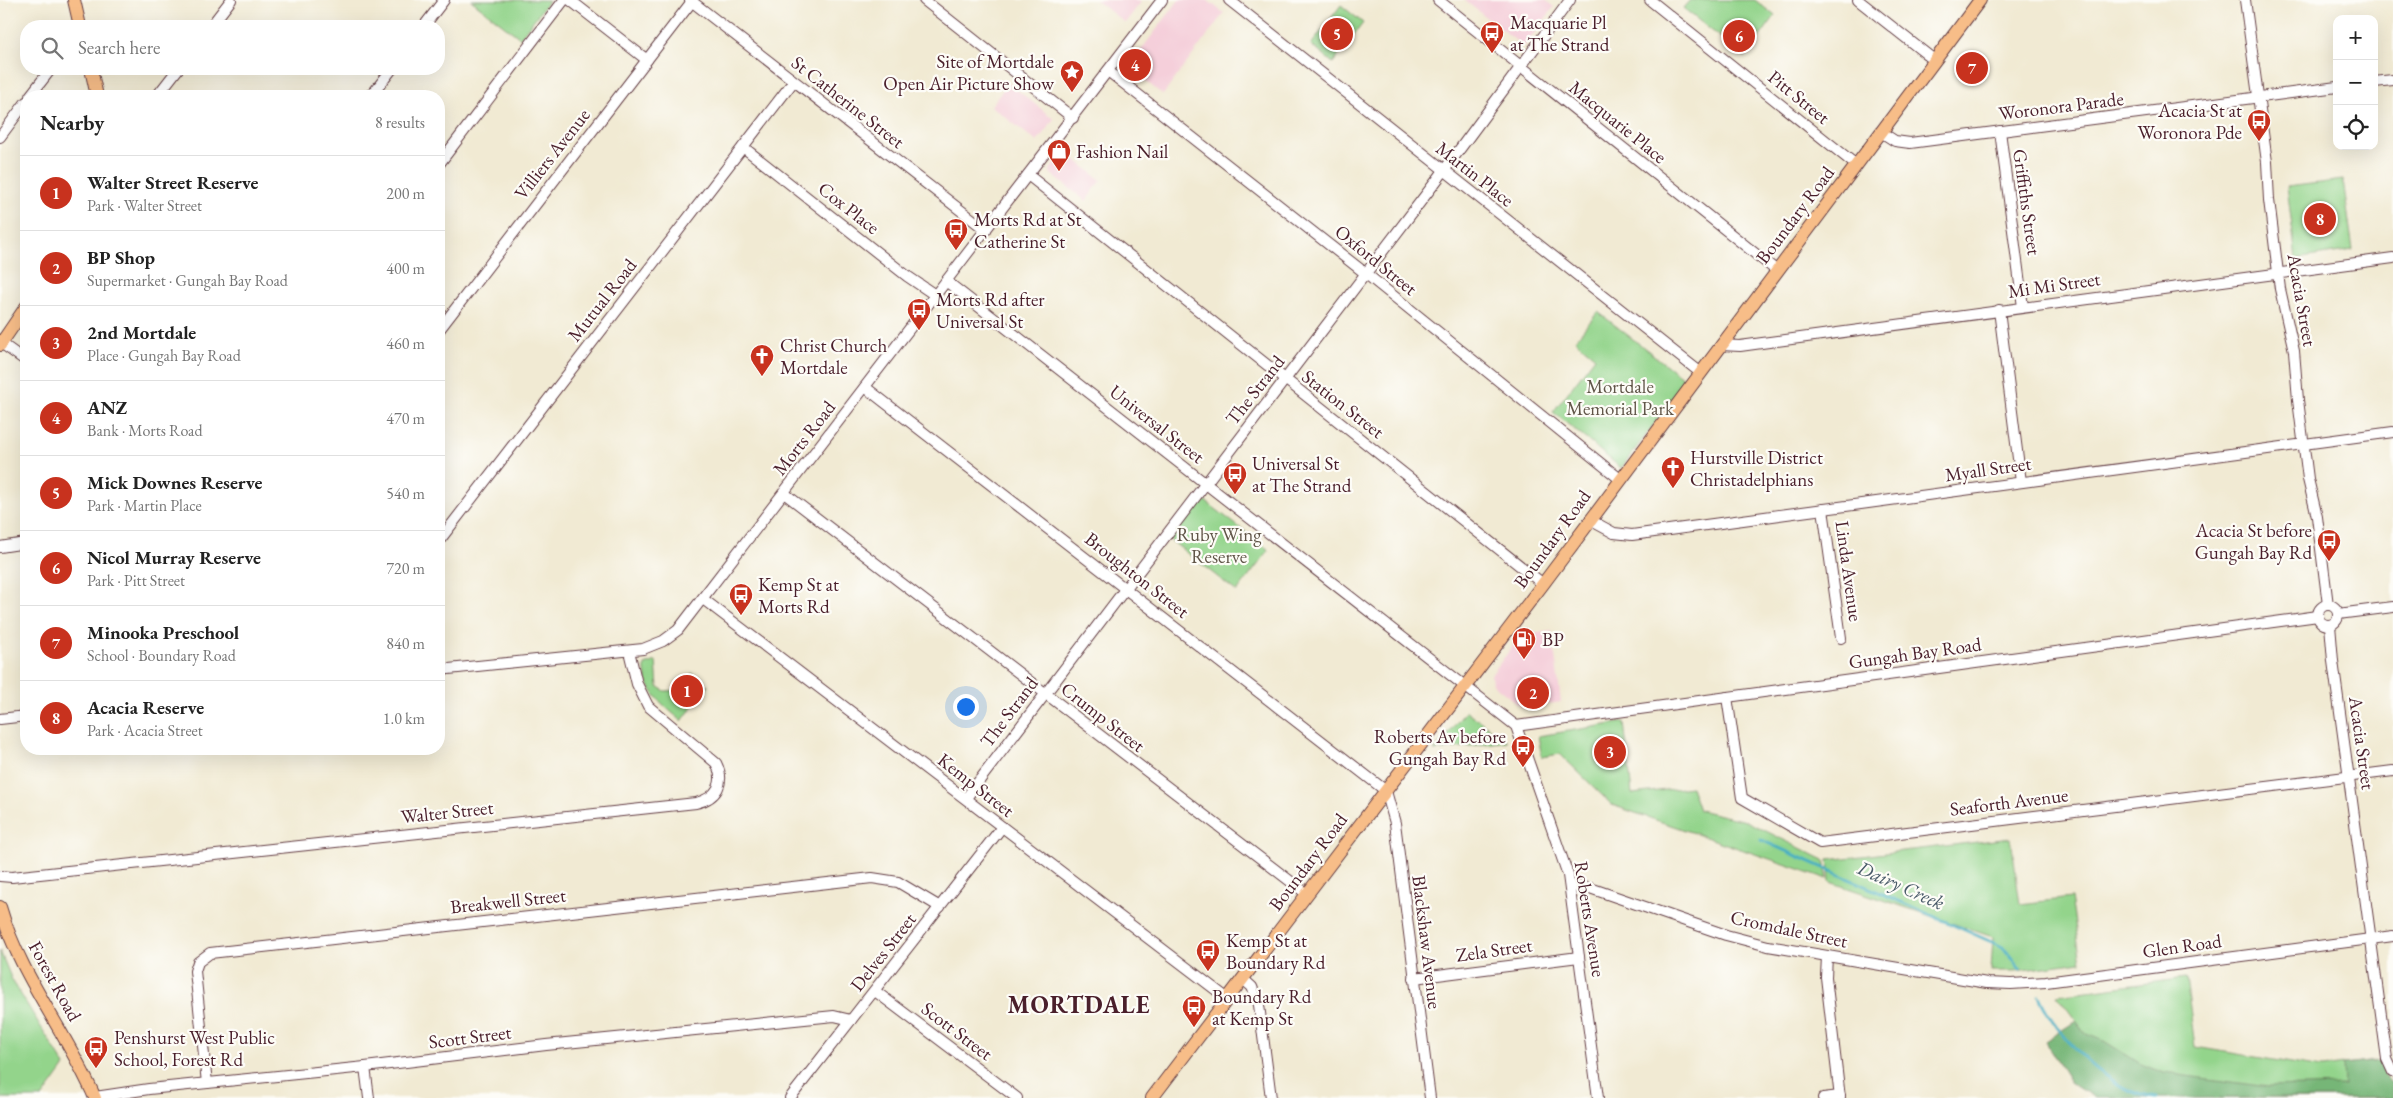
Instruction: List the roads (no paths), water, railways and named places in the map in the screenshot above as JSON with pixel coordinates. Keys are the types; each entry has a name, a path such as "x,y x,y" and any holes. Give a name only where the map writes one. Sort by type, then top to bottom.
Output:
{"main road":[{"path":"74,0 79,20"},
{"name":"Boundary Road","path":"1152,1098 1543,584 1980,0"},
{"path":"92,75 95,90"},
{"path":"1,344 20,316"},
{"name":"Forest Road","path":"0,907 9,935 25,970 82,1067 95,1097"}],"street":[{"path":"216,20 231,0"},
{"path":"429,20 444,0"},
{"path":"445,156 564,0"},
{"path":"570,0 647,60"},
{"name":"Villiers Avenue","path":"445,322 692,0"},
{"name":"St Catherine Street","path":"692,0 793,82 986,230"},
{"path":"924,0 1073,118"},
{"name":"Morts Road","path":"445,669 629,651 653,646 670,637 702,599 784,493 1162,0"},
{"name":"Martin Place","path":"1229,0 1443,172 1701,373"},
{"name":"Macquarie Place","path":"1438,0 1777,271"},
{"name":"The Strand","path":"966,798 1443,172 1570,0"},
{"name":"Pitt Street","path":"1650,0 1856,165"},
{"path":"1858,0 1934,60"},
{"name":"Acacia Street","path":"2245,0 2278,273 2284,312 2294,351 2303,443 2309,487 2317,518 2328,605"},
{"name":"Oxford Street","path":"1108,71 1620,479"},
{"path":"35,90 46,75"},
{"path":"162,90 173,75"},
{"path":"376,90 387,75"},
{"path":"2378,82 2393,80"},
{"name":"Mutual Road","path":"445,533 793,82"},
{"name":"Woronora Parade","path":"1882,132 1892,140 1903,143 2333,88"},
{"path":"0,137 20,110"},
{"name":"Griffiths Street","path":"2000,131 2023,307"},
{"name":"Cox Place","path":"743,147 907,276 935,295"},
{"name":"Station Street","path":"1028,176 1543,584"},
{"name":"Mi Mi Street","path":"1720,345 1740,346 2393,258"},
{"name":"Universal Street","path":"946,281 1465,687"},
{"path":"1999,310 2022,482"},
{"path":"1,344 20,357"},
{"name":"Broughton Street","path":"865,387 1386,791"},
{"name":"Myall Street","path":"1590,520 1609,531 1626,535 2393,432"},
{"name":"Crump Street","path":"784,493 1307,894"},
{"name":"Linda Avenue","path":"1823,509 1841,638"},
{"path":"0,547 20,544"},
{"name":"Kemp Street","path":"702,599 1228,998"},
{"path":"2328,605 2335,608 2338,614 2336,621 2330,625 2324,624 2318,616 2320,609 2328,605"},
{"path":"2338,614 2393,607"},
{"name":"Gungah Bay Road","path":"1516,726 2318,616"},
{"name":"Acacia Street","path":"2330,625 2387,1059 2393,1072"},
{"name":"Walter Street","path":"0,876 12,877 696,803 709,799 717,791 720,782 716,763 648,706 636,684 629,651"},
{"path":"1465,687 1516,726"},
{"name":"Seaforth Avenue","path":"1727,697 1742,798 1820,843 2393,771"},
{"path":"0,719 20,717"},
{"name":"Roberts Avenue","path":"1516,726 1565,863 1571,886 1598,1098"},
{"name":"Blackshaw Avenue","path":"1386,791 1394,823 1430,1098"},
{"name":"Delves Street","path":"790,1098 1002,827"},
{"name":"Breakwell Street","path":"208,1083 195,971 201,958 214,952 872,878 898,882 940,907"},
{"name":"Cromdale Street","path":"1571,886 1590,888 1739,939 1975,981"},
{"name":"Glen Road","path":"1975,981 2011,984 2046,982 2393,936"},
{"name":"Zela Street","path":"1414,978 1579,956"},
{"path":"1823,1098 1840,1097 1826,977 1827,956"},
{"path":"1243,979 1252,987 1259,1005 1271,1098"},
{"name":"Scott Street","path":"875,991 1017,1098"},
{"name":"Scott Street","path":"95,1097 546,1045 825,1017 838,1016 851,1020"},
{"path":"365,1067 369,1098"}],"waterway":[{"name":"Dairy Creek","path":"1761,840 2003,947 2020,969"},
{"name":"Dairy Creek","path":"2039,996 2058,1028 2072,1045 2104,1075 2121,1086 2139,1094 2156,1098"}],"place":[{"name":"Mick Downes Reserve","path":"1337,34"},
{"name":"Nicol Murray Reserve","path":"1739,36"},
{"name":"Macquarie Pl at The Strand","path":"1492,54"},
{"name":"ANZ","path":"1135,65"},
{"name":"Minooka Preschool","path":"1972,68"},
{"name":"Site of Mortdale Open Air Picture Show","path":"1072,93"},
{"name":"Acacia St at Woronora Pde","path":"2259,142"},
{"name":"Fashion Nail","path":"1059,172"},
{"name":"Acacia Reserve","path":"2320,219"},
{"name":"Morts Rd at St Catherine St","path":"956,251"},
{"name":"Morts Rd after Universal St","path":"919,331"},
{"name":"Christ Church Mortdale","path":"762,377"},
{"name":"Hurstville District Christadelphians","path":"1673,489"},
{"name":"Universal St at The Strand","path":"1235,495"},
{"name":"Acacia St before Gungah Bay Rd","path":"2329,562"},
{"name":"Kemp St at Morts Rd","path":"741,616"},
{"name":"BP","path":"1524,660"},
{"name":"Walter Street Reserve","path":"687,691"},
{"name":"BP Shop","path":"1533,693"},
{"name":"2nd Mortdale","path":"1610,752"},
{"name":"Roberts Av before Gungah Bay Rd","path":"1523,768"},
{"name":"Kemp St at Boundary Rd","path":"1208,972"},
{"name":"Boundary Rd at Kemp St","path":"1194,1028"},
{"name":"Penshurst West Public School, Forest Rd","path":"96,1069"}],"district":[{"name":"MORTDALE","path":"1079,1004"}],"park label":[{"name":"Mortdale Memorial Park","path":"1620,397"},
{"name":"Ruby Wing Reserve","path":"1219,545"}]}
